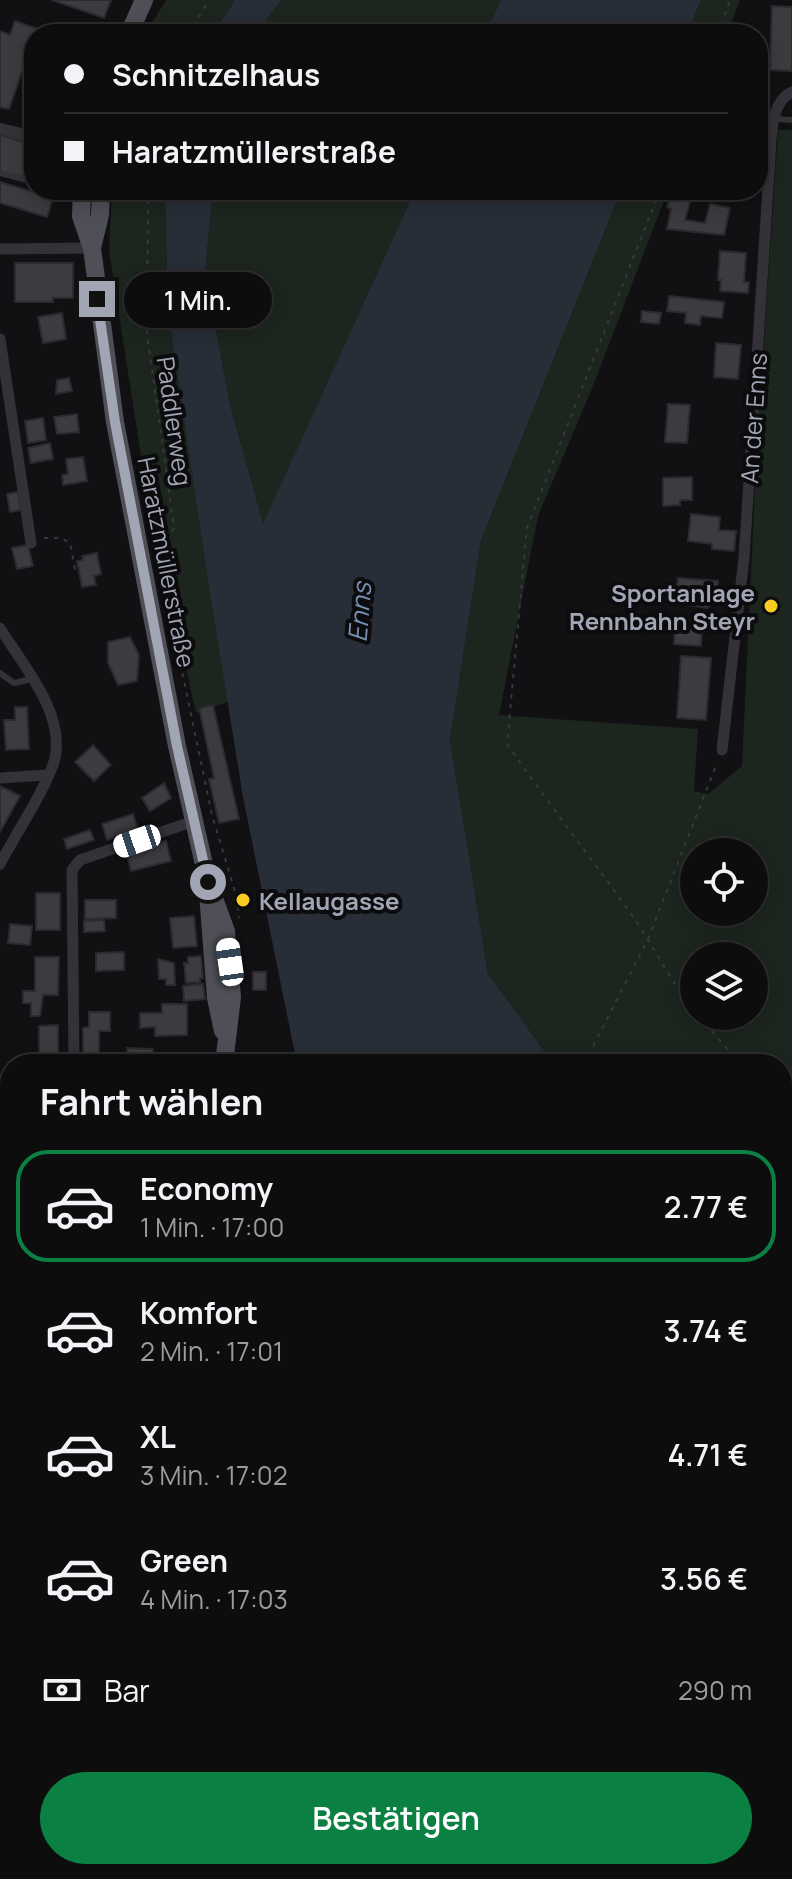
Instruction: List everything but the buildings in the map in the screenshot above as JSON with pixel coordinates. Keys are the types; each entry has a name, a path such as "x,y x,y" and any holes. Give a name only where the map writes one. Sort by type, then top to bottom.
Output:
{"main road":[{"path":"134,24 144,0"},
{"name":"Haratzmüllerstraße","path":"82,200 81,216 92,248 115,422 194,821 208,882 226,931 232,997 224,1054"},
{"name":"Haratzmüllerstraße","path":"92,248 101,200"}],"street":[{"name":"An der Enns","path":"722,750 744,558 775,119 780,101 792,92"},
{"path":"0,249 92,248"},
{"path":"0,339 31,540"},
{"path":"0,628 47,706 56,730 55,757 0,864"},
{"path":"0,778 47,775"},
{"path":"74,1054 72,870 80,860 194,821"}],"lane":[{"path":"775,119 792,120"},
{"path":"0,129 24,133"},
{"path":"0,129 24,137"},
{"path":"0,173 24,179"},
{"path":"0,673 14,683 32,679"}],"path":[{"path":"194,24 209,0"},
{"path":"722,24 730,0"},
{"name":"Paddlerweg","path":"148,200 147,333 174,528 158,556"},
{"path":"656,200 527,528 507,744 648,939 680,993"},
{"path":"31,540 66,540 71,547 76,574"},
{"path":"161,572 212,815 237,898 239,923"},
{"path":"589,1054 648,939 722,750"},
{"path":"711,1030 735,1054"}],"shaded area":[{"path":"166,0 235,0 219,24 151,24"},
{"path":"282,0 501,0 490,24 265,24"},
{"path":"701,0 740,0 731,24 691,24"},
{"path":"778,130 792,130 792,1054 547,1054 488,974 450,740 481,540 617,200 664,200 593,386 538,516 499,715 698,729 694,791 708,794 742,766 757,445"},
{"path":"112,200 165,200 168,311 228,702 196,713 146,488 109,250"},
{"path":"212,200 410,200 263,525 230,404 205,273"}],"water":[{"path":"235,0 282,0 265,24 219,24"},
{"path":"501,0 701,0 691,24 490,24"},
{"name":"Enns","path":"165,200 212,200 205,273 230,404 263,524 410,200 617,200 481,540 450,740 488,974 547,1054 295,1054 243,797 168,311"}],"place":[{"name":"Sportanlage Rennbahn Steyr","path":"771,606"},
{"name":"Kellaugasse","path":"243,900"}],"route":[{"path":"97,299 115,422 177,746 208,882"}]}
